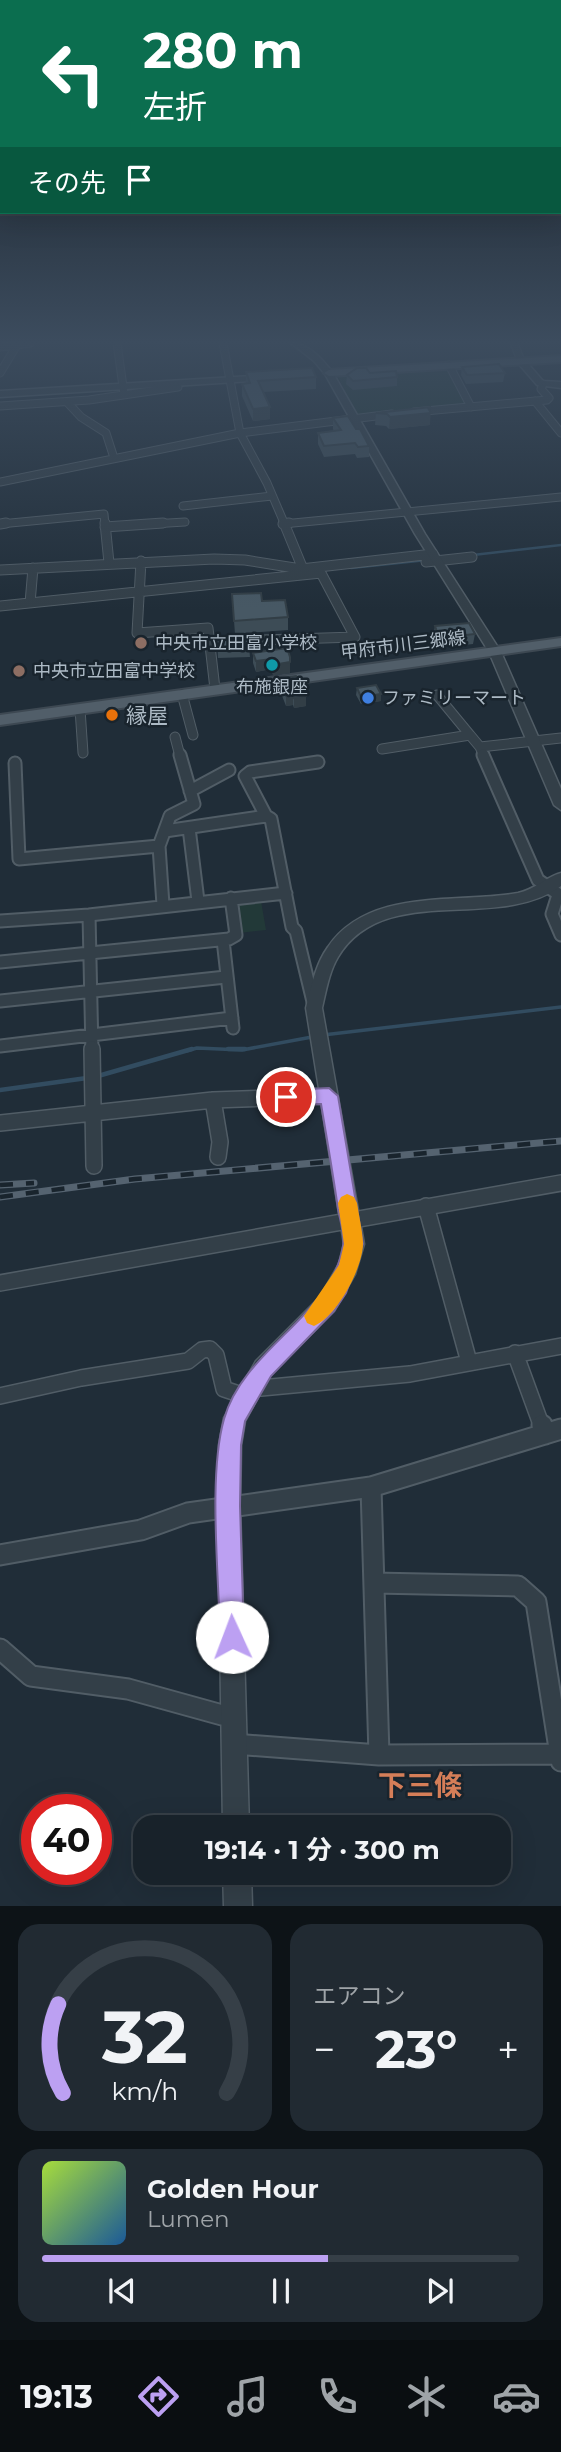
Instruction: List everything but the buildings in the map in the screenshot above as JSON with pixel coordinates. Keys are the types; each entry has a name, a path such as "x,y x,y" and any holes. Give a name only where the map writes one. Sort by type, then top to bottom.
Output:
{"main road":[{"name":"甲府市川三郷線","path":"0,720 561,642"}],"street":[{"path":"105,432 114,458"},
{"path":"0,482 248,432"},
{"path":"363,432 435,558 495,652 561,805"},
{"path":"240,433 272,496 303,572"},
{"path":"183,506 272,496"},
{"path":"283,524 561,498"},
{"path":"228,501 232,513"},
{"path":"0,524 104,514 108,563"},
{"path":"105,527 186,522"},
{"path":"0,606 435,558 472,557"},
{"path":"0,570 141,561 246,560 321,573 435,558"},
{"path":"141,561 137,633 208,628 215,690"},
{"path":"29,602 33,568"},
{"path":"210,642 355,637 321,573"},
{"path":"182,694 193,735"},
{"path":"438,695 480,747 538,880 555,893"},
{"path":"80,709 83,753"},
{"path":"382,749 470,736"},
{"path":"163,905 159,846 170,816 194,804 175,737"},
{"path":"480,747 561,738"},
{"path":"236,1815 229,1506 230,1445 235,1418 249,1390 327,1304 339,1286 354,1244 320,1035 271,819 266,816 245,776 250,772 318,762"},
{"path":"15,763 19,859 159,846"},
{"path":"190,791 229,770"},
{"path":"165,831 266,816"},
{"path":"189,828 198,901"},
{"path":"561,878 555,893 552,914 561,935"},
{"path":"0,921 89,915 286,893"},
{"path":"314,1008 323,974 333,952 348,932 374,919 398,911 555,893"},
{"path":"0,962 223,940 236,935 231,898"},
{"path":"89,915 94,1166"},
{"path":"0,1046 232,1023 223,940"},
{"path":"0,1001 226,977"},
{"path":"0,1123 213,1100 329,1096"},
{"path":"213,1100 220,1142 218,1157"},
{"path":"0,1283 350,1219 561,1184"},
{"path":"426,1206 469,1362"},
{"path":"0,1396 81,1378 188,1361 202,1350 210,1349 216,1355 224,1390 249,1390 397,1376 561,1346"},
{"path":"0,1555 141,1530 188,1513 371,1487 553,1432 515,1353"},
{"path":"371,1487 379,1755"},
{"path":"234,1744 379,1755 559,1757 536,1602 518,1586 374,1583"},
{"path":"0,1649 31,1675 115,1687 222,1715 234,1715"},
{"path":"237,1885 238,1906"}],"green space":[{"path":"261,901 266,930 239,933 235,903"}],"waterway":[{"path":"473,555 561,545"},
{"path":"351,568 427,560"},
{"path":"323,1035 561,1007"},
{"path":"186,1051 197,1048 242,1050 312,1037"},
{"path":"98,1076 192,1049"},
{"path":"228,1049 245,1049"},
{"path":"0,1090 87,1078"}],"railway":[{"path":"0,1197 135,1179 561,1141"},
{"path":"0,1185 34,1183"}],"slow traffic":[{"path":"314,1316 327,1304 348,1266 354,1244 347,1203"}],"place":[{"name":"中央市立田富小学校","path":"141,643"},
{"name":"布施銀座","path":"272,665"},
{"name":"中央市立田富中学校","path":"19,671"},
{"name":"ファミリーマート","path":"368,698"},
{"name":"縁屋","path":"112,715"}],"district":[{"name":"下三條","path":"420,1785"}],"route":[{"path":"232,1637 229,1506 230,1445 235,1418 252,1383 263,1368 327,1304 339,1286 354,1244 329,1096 286,1097"}]}
